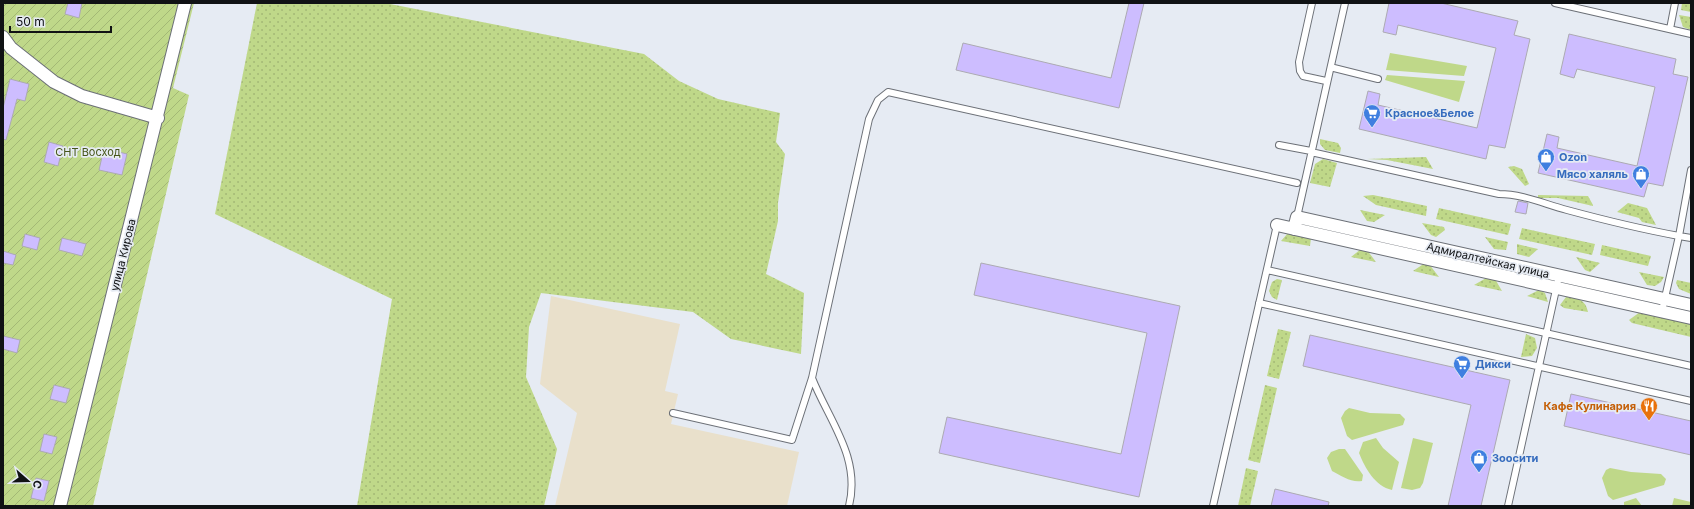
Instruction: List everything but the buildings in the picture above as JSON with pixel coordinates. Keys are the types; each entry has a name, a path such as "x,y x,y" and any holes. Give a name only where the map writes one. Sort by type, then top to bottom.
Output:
{"street":[{"name":"улица Кирова","path":"60,506 158,118 185,3"},
{"path":"3,39 11,48 54,82 82,96 158,118"},
{"path":"1294,229 1297,217"},
{"name":"Адмиралтейская улица","path":"1297,217 1558,282 1691,318"},
{"name":"Адмиралтейская улица","path":"1277,226 1558,282 1665,299 1691,305"}],"lane":[{"path":"1312,3 1299,62 1300,71 1303,76 1326,81"},
{"path":"1297,217 1326,81 1345,3"},
{"path":"1555,3 1691,34"},
{"path":"1670,29 1675,3"},
{"path":"1334,68 1378,78"},
{"path":"673,413 792,440 812,378 869,119 878,100 888,92 1297,183"},
{"path":"1279,145 1498,194 1514,194 1535,202 1604,220 1691,238"},
{"path":"1662,311 1679,236 1691,170"},
{"path":"1213,506 1277,226"},
{"path":"1266,270 1691,366"},
{"path":"1508,506 1558,282"},
{"path":"1259,304 1691,401"},
{"path":"812,378 848,456 853,484 849,506"}],"shaded area":[{"path":"551,296 680,324 665,391 678,394 671,424 799,452 787,506 555,506 577,413 540,384"}],"green space":[{"name":"СНТ Восход","path":"3,3 194,3 173,88 189,95 93,506 3,506"},
{"path":"257,3 385,3 644,54 679,81 718,99 780,113 776,142 785,154 778,203 778,221 766,274 804,293 801,354 731,339 693,312 541,293 529,327 526,377 557,449 544,506 357,506 392,299 215,214"},
{"path":"1682,3 1691,3 1691,12 1681,10"},
{"path":"1679,15 1691,17 1691,30 1683,27"},
{"path":"1390,53 1467,66 1464,76 1386,70"},
{"path":"1387,75 1465,81 1459,102 1385,80"},
{"path":"1320,139 1338,143 1341,148 1340,153 1325,150 1320,144"},
{"path":"1426,157 1433,169 1387,160 1367,159"},
{"path":"1323,159 1337,163 1330,187 1310,183 1315,164"},
{"path":"1514,166 1522,169 1529,184 1525,186 1508,167"},
{"path":"1373,195 1427,206 1426,216 1376,205 1363,196"},
{"path":"1538,195 1588,196 1593,206 1558,198 1538,198"},
{"path":"1628,203 1647,208 1656,225 1642,222 1639,218 1617,212"},
{"path":"1439,208 1511,224 1508,235 1436,219"},
{"path":"1360,210 1385,215 1374,222 1367,221"},
{"path":"1422,223 1444,227 1445,230 1436,237 1431,235"},
{"path":"1522,228 1595,244 1592,255 1519,239"},
{"path":"1288,233 1311,238 1310,246 1281,241"},
{"path":"1485,237 1508,242 1506,250 1494,249"},
{"path":"1517,244 1538,249 1529,257 1517,254"},
{"path":"1602,245 1651,256 1648,266 1600,255"},
{"path":"1361,249 1367,250 1376,262 1351,257"},
{"path":"1576,257 1600,263 1590,272 1585,270"},
{"path":"1425,263 1429,264 1439,277 1413,271"},
{"path":"1639,272 1664,277 1661,282 1655,286 1647,285"},
{"path":"1488,277 1495,279 1502,291 1474,285"},
{"path":"1277,279 1282,280 1277,300 1272,297 1269,291 1272,282"},
{"path":"1677,280 1691,283 1691,294 1679,289 1676,283"},
{"path":"1539,290 1545,293 1548,302 1527,296"},
{"path":"1566,297 1574,298 1583,302 1588,312 1564,308 1560,305"},
{"path":"1640,312 1691,324 1691,337 1632,323 1629,320"},
{"path":"1278,329 1291,332 1279,379 1267,376"},
{"path":"1526,334 1535,338 1537,348 1532,356 1521,357"},
{"path":"1265,385 1277,388 1260,463 1248,460"},
{"path":"1349,408 1370,413 1400,414 1405,419 1403,425 1352,440 1347,436 1341,418 1345,411"},
{"path":"1376,438 1383,448 1399,462 1392,490 1381,485 1371,476 1359,453 1363,442"},
{"path":"1413,438 1433,443 1423,483 1420,488 1412,490 1401,488"},
{"path":"1339,449 1345,449 1363,475 1362,481 1350,480 1332,471 1327,458 1331,452"},
{"path":"1246,468 1258,471 1250,506 1238,506"},
{"path":"1610,468 1631,472 1661,474 1666,479 1664,485 1613,500 1608,496 1602,478 1606,470"},
{"path":"1636,498 1642,506 1624,506 1624,502"},
{"path":"1674,498 1691,502 1691,506 1672,506"}],"place":[{"name":"Красное&Белое","path":"1372,128"},
{"name":"Ozon","path":"1546,172"},
{"name":"Мясо халяль","path":"1641,189"},
{"name":"Дикси","path":"1462,379"},
{"name":"Кафе Кулинария","path":"1649,421"},
{"name":"Зоосити","path":"1479,473"}]}
